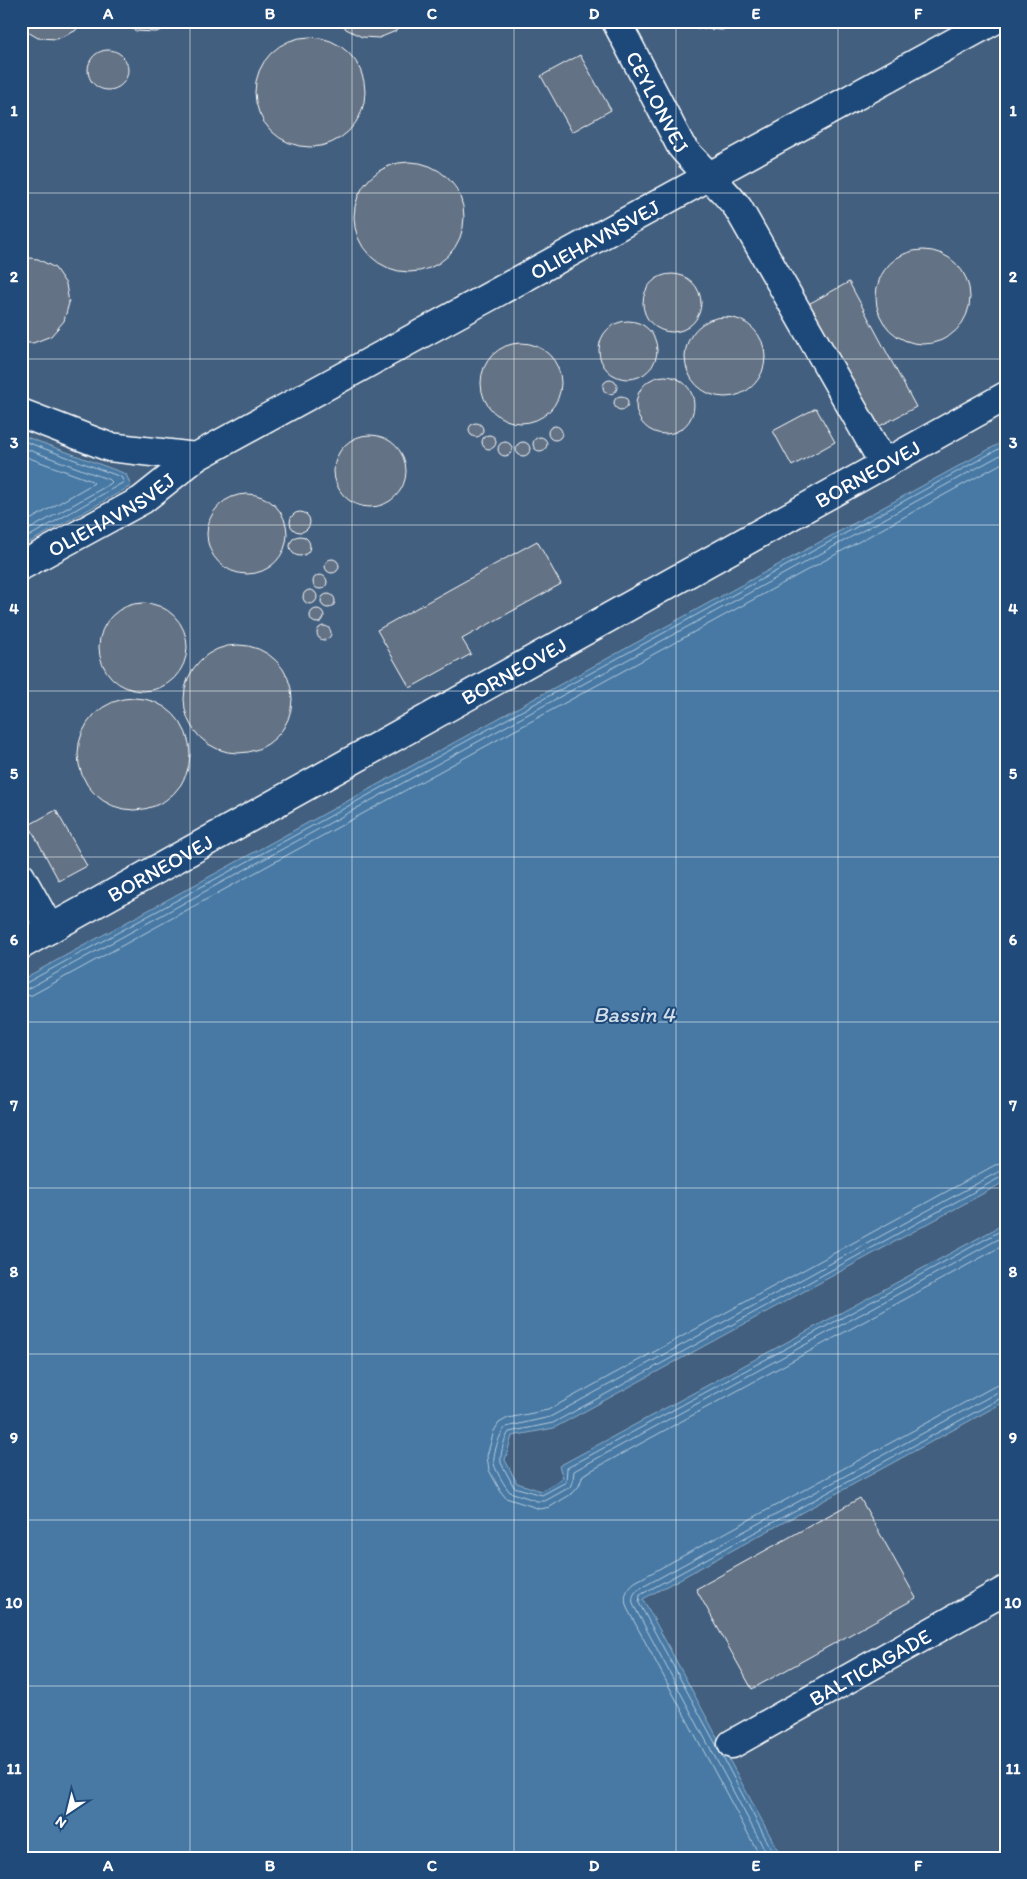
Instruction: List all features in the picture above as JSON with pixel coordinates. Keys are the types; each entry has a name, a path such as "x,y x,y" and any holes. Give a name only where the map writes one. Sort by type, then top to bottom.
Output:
{"street":[{"name":"CEYLONVEJ","path":"616,21 681,146 726,192 738,208 884,464"},
{"name":"OLIEHAVNSVEJ","path":"21,566 142,500 196,457 993,21"},
{"name":"BORNEOVEJ","path":"21,945 1006,396"},
{"name":"OLIEHAVNSVEJ","path":"21,413 109,447 196,457"},
{"path":"21,877 50,929"},
{"name":"BALTICAGADE","path":"732,1744 1006,1590"}],"shaded area":[{"path":"21,21 1006,21 1006,440 21,980 21,547 131,485 126,474 21,435"},
{"path":"1006,1181 1006,1223 559,1466 563,1478 541,1491 517,1483 505,1460 512,1436 537,1423 554,1428"},
{"path":"1006,1401 1006,1858 782,1858 643,1599"}],"water":[{"path":"21,435 126,474 131,486 21,547"},
{"name":"Bassin 4","path":"1006,440 1006,1181 554,1428 512,1436 505,1460 517,1483 541,1491 563,1478 559,1466 1006,1223 1006,1401 643,1599 782,1858 21,1858 21,980"}],"building":[{"path":"21,21 84,21 75,31 57,39 38,38 21,28"},
{"path":"119,21 177,21 174,25 156,32 136,31"},
{"path":"341,21 405,21 396,31 379,38 362,37 346,29"},
{"path":"684,21 743,21 722,30 697,28"},
{"path":"310,37 321,38 331,42 349,53 360,71 364,81 364,103 360,113 349,131 331,142 321,146 310,147 299,146 289,142 271,131 260,113 256,103 255,92 256,81 260,71 271,53 289,42 299,38"},
{"path":"112,50 119,53 125,59 128,70 127,78 119,87 112,90 104,90 97,87 89,78 88,66 91,59 100,51"},
{"path":"580,55 611,110 572,132 541,76"},
{"path":"409,162 420,163 430,167 448,178 459,196 463,206 463,228 459,238 448,256 430,267 420,271 409,272 398,271 388,267 370,256 359,238 355,228 354,217 355,206 359,196 370,178 388,167 398,163"},
{"path":"923,250 941,253 956,264 967,279 970,297 967,315 956,330 941,341 923,344 905,341 890,330 879,315 876,297 879,279 890,264 905,253"},
{"path":"21,257 38,259 55,268 66,284 69,303 64,321 51,336 33,343 21,343"},
{"path":"666,274 678,274 693,282 701,297 701,309 693,324 678,332 666,332 651,324 643,309 643,297 651,282"},
{"path":"849,282 916,407 872,430 801,308"},
{"path":"717,317 733,317 754,328 765,349 765,365 754,386 733,397 717,397 703,391 691,379 685,365 685,349 691,335 703,323"},
{"path":"622,321 634,321 649,329 657,344 657,356 649,371 634,379 622,379 607,371 599,356 599,344 607,329"},
{"path":"521,343 536,346 549,355 558,368 561,383 558,398 549,411 536,420 521,423 506,420 493,411 484,398 481,383 484,368 493,355 506,346"},
{"path":"659,376 671,376 686,384 694,399 694,411 686,426 671,434 659,434 644,426 636,411 636,399 644,384"},
{"path":"610,380 615,382 617,387 615,392 610,394 605,392 603,387 605,382"},
{"path":"621,396 626,398 628,403 626,408 621,410 616,408 614,403 616,398"},
{"path":"816,408 835,442 792,466 773,431"},
{"path":"476,423 481,425 483,430 481,435 476,437 471,435 469,430 471,425"},
{"path":"555,426 560,428 562,433 560,438 555,440 550,438 548,433 550,428"},
{"path":"370,435 390,441 400,451 406,471 400,491 390,501 370,507 350,501 340,491 334,471 340,451 350,441"},
{"path":"489,435 494,437 496,442 494,447 489,449 484,447 482,442 484,437"},
{"path":"540,437 545,439 547,444 545,449 540,451 535,449 533,444 535,439"},
{"path":"505,442 510,444 512,449 510,454 505,456 500,454 498,449 500,444"},
{"path":"523,442 528,444 530,449 528,454 523,456 518,454 516,449 518,444"},
{"path":"247,494 262,497 275,506 284,519 287,534 284,549 275,562 262,571 247,574 232,571 219,562 210,549 207,534 210,519 219,506 232,497"},
{"path":"300,512 307,515 310,522 307,529 300,532 293,529 290,522 293,515"},
{"path":"300,536 307,539 310,546 307,553 300,556 293,553 290,546 293,539"},
{"path":"537,541 561,584 462,639 471,654 410,688 377,630"},
{"path":"329,559 335,559 339,566 335,573 329,573 325,569 325,563"},
{"path":"317,575 323,575 327,582 323,589 317,589 313,585 313,579"},
{"path":"307,590 313,590 317,597 313,604 307,604 303,600 303,594"},
{"path":"325,594 331,594 335,601 331,608 325,608 321,604 321,598"},
{"path":"143,603 160,607 174,616 183,630 187,647 183,664 174,678 160,687 143,691 126,687 112,678 103,664 99,647 103,630 112,616 126,607"},
{"path":"314,609 320,609 324,616 320,623 314,623 310,619 310,613"},
{"path":"321,626 327,626 331,633 327,640 321,640 317,636 317,630"},
{"path":"238,645 259,649 276,661 288,678 292,699 288,720 276,737 259,749 238,753 217,749 200,737 188,720 184,699 188,678 200,661 217,649"},
{"path":"134,698 155,702 173,715 186,733 190,754 186,775 173,793 155,806 134,810 113,806 95,793 82,775 78,754 82,733 95,715 113,702"},
{"path":"56,810 87,866 59,881 29,825"},
{"path":"860,1498 916,1598 752,1689 696,1589"}]}
